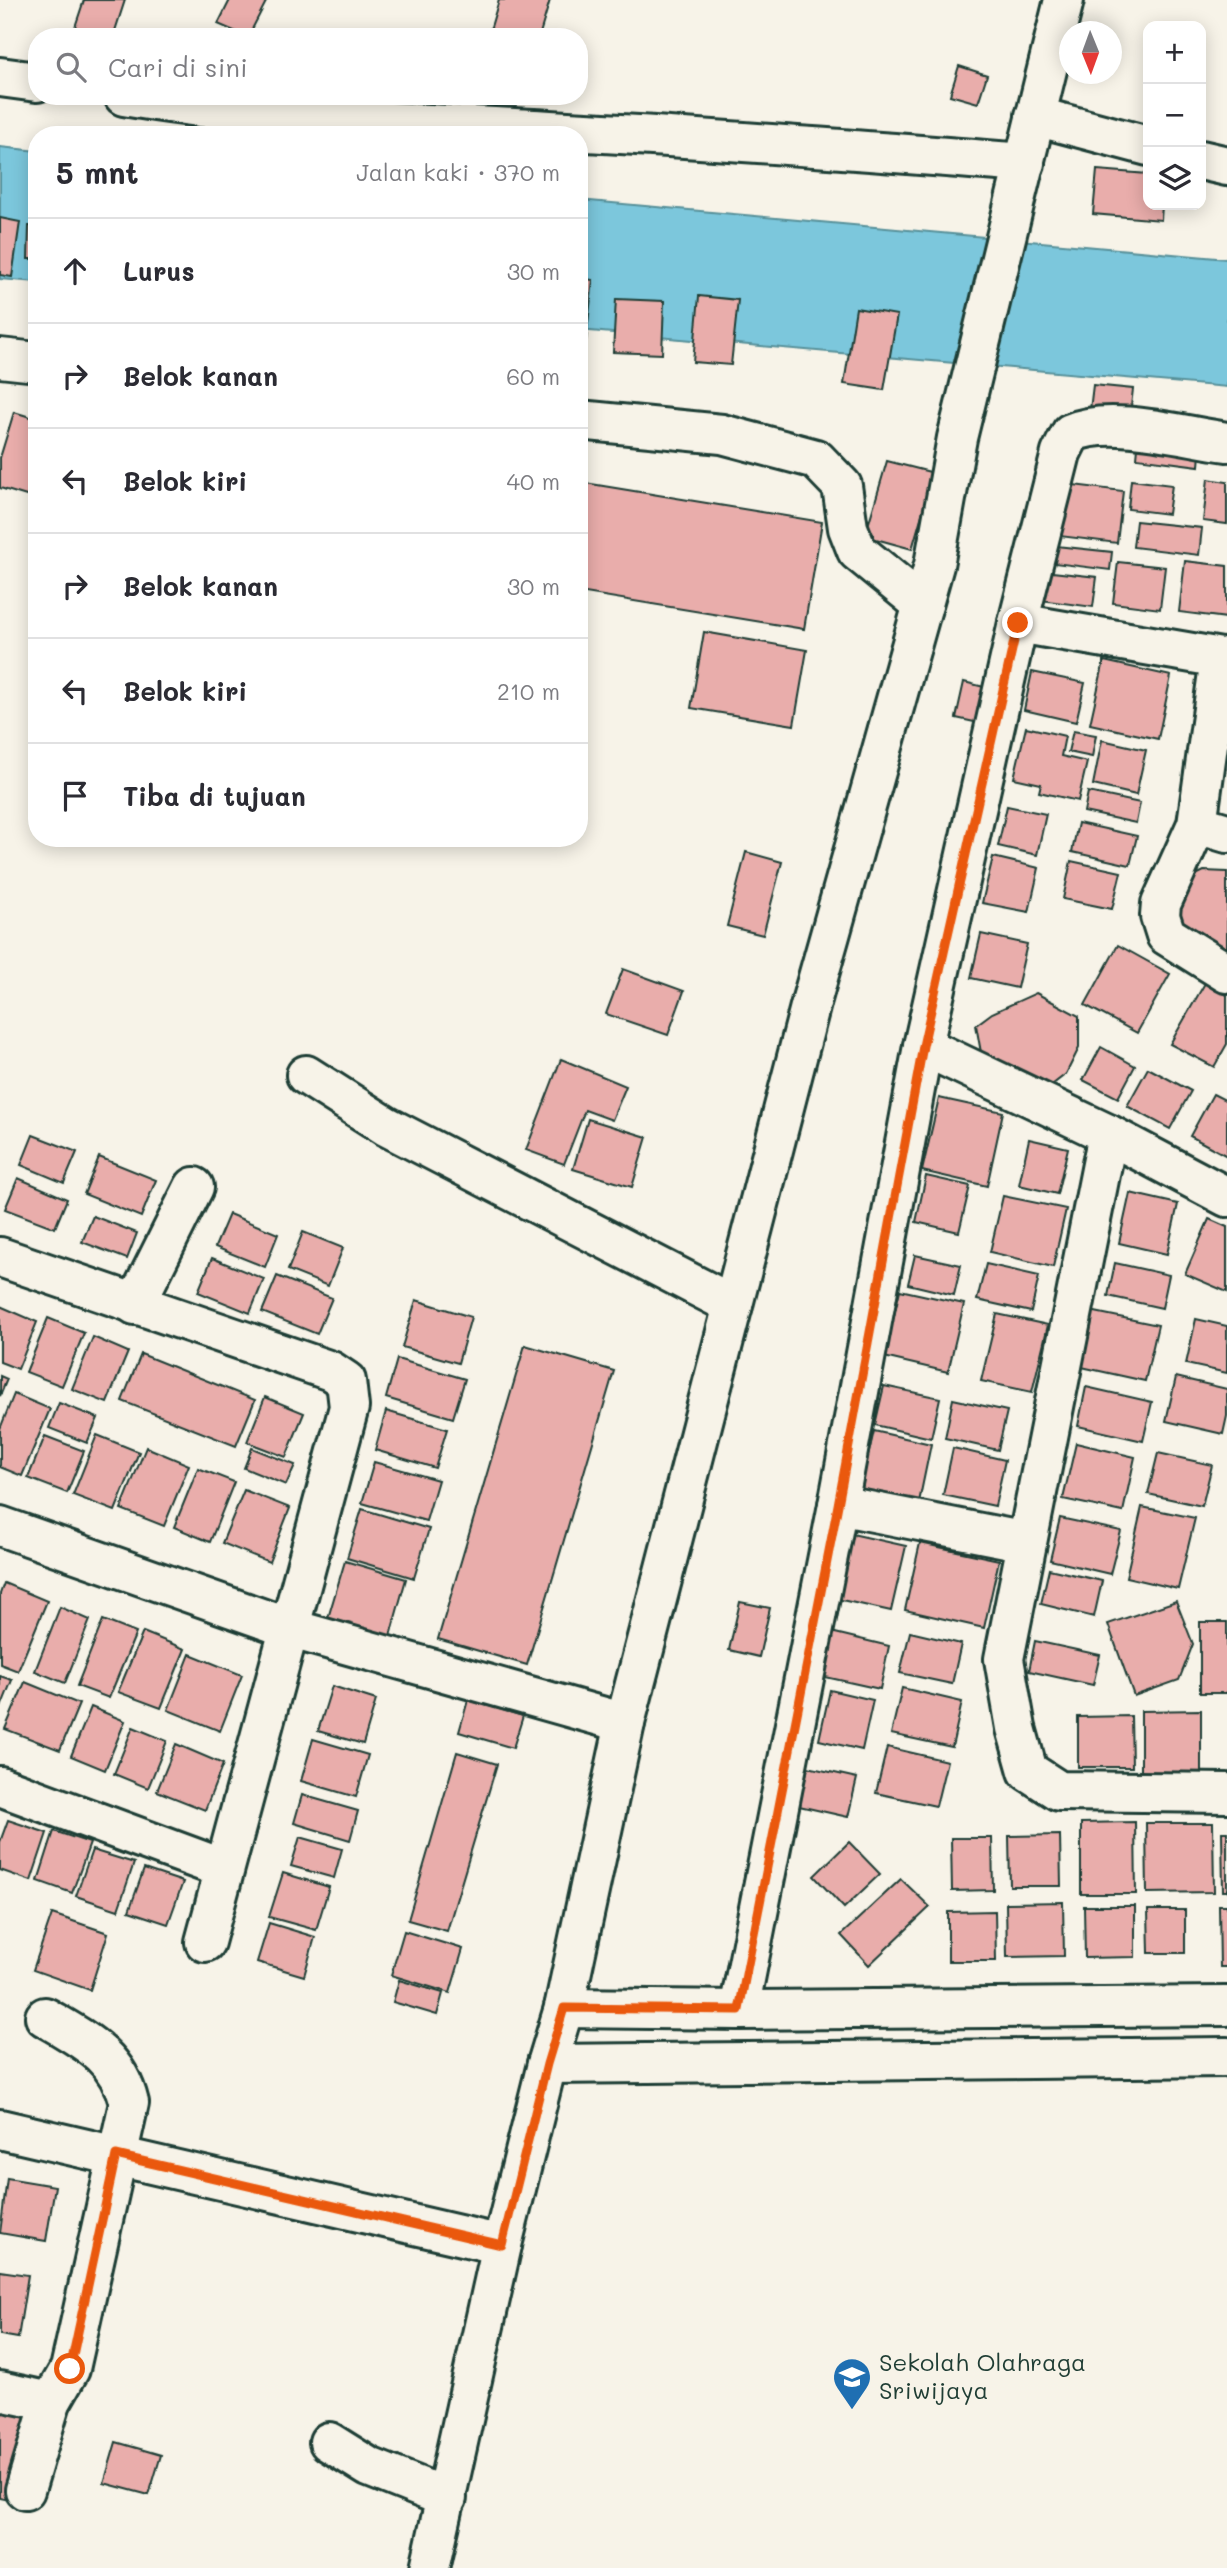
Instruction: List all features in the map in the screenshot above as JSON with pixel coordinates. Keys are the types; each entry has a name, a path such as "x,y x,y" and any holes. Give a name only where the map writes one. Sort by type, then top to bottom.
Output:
{"street":[{"path":"430,2568 502,2245 547,2064 564,2008 625,1723 812,999 934,565 957,438 1064,0"},
{"path":"0,77 28,81"},
{"path":"187,105 478,126"},
{"path":"1035,116 1143,145"},
{"path":"588,132 1025,163"},
{"path":"1206,161 1227,166"},
{"path":"0,358 28,361"},
{"path":"588,420 722,434 816,459 842,486 848,528 857,551 923,605"},
{"path":"739,2010 838,1505 923,1046 1018,623 1061,453 1071,433 1085,426 1109,425 1227,442"},
{"path":"1018,623 1223,658 1212,828 1161,904 1160,916 1166,935 1227,973"},
{"path":"923,1046 1108,1134 1227,1197"},
{"path":"306,1075 386,1126 733,1305"},
{"path":"1108,1134 1004,1659 1016,1728 1028,1771 1059,1791 1227,1793"},
{"path":"135,1305 194,1187"},
{"path":"0,1257 331,1371 345,1381 349,1407 292,1629 205,1942"},
{"path":"838,1505 1027,1542"},
{"path":"0,1526 292,1629 625,1723"},
{"path":"0,1786 224,1869"},
{"path":"564,2008 739,2010 1227,2006"},
{"path":"25,2490 51,2402 70,2369 129,2103 124,2082 106,2057 85,2040 45,2017"},
{"path":"547,2064 1227,2057"},
{"path":"0,2129 502,2245"},
{"path":"0,2391 51,2402"},
{"path":"329,2442 369,2467 447,2498"}],"water":[{"path":"0,147 28,150 28,281 0,279"},
{"path":"588,201 1227,259 1227,387 588,331"}],"building":[{"path":"84,0 125,0 116,28 75,28"},
{"path":"230,0 267,0 253,28 227,28 218,24"},
{"path":"499,0 550,0 542,28 491,28"},
{"path":"959,66 987,75 978,103 950,95"},
{"path":"1097,170 1143,174 1143,210 1162,210 1161,220 1093,214"},
{"path":"0,218 20,222 12,277 0,275"},
{"path":"588,279 593,280 588,324"},
{"path":"699,296 738,300 731,365 693,362"},
{"path":"616,299 664,301 662,354 613,352"},
{"path":"856,308 897,315 884,390 844,384"},
{"path":"1093,385 1133,389 1129,423 1089,418"},
{"path":"14,412 28,416 28,496 0,488 0,458"},
{"path":"1139,436 1201,443 1199,466 1137,458"},
{"path":"887,461 934,473 912,549 865,536"},
{"path":"1208,479 1227,482 1227,524 1203,521"},
{"path":"1131,480 1172,485 1168,514 1128,509"},
{"path":"588,483 822,522 804,629 588,593"},
{"path":"1057,483 1123,491 1117,543 1051,535"},
{"path":"1136,521 1202,528 1199,555 1133,547"},
{"path":"1056,546 1112,552 1110,570 1054,563"},
{"path":"1185,561 1227,566 1227,618 1179,612"},
{"path":"1118,562 1165,567 1160,609 1113,603"},
{"path":"1043,571 1097,577 1093,607 1040,600"},
{"path":"704,632 807,650 794,725 691,708"},
{"path":"1104,661 1171,676 1158,739 1090,724"},
{"path":"1032,672 1085,683 1076,722 1024,710"},
{"path":"964,682 996,690 988,725 956,718"},
{"path":"1026,727 1065,736 1061,756 1087,762 1078,801 1039,792 1041,784 1014,778"},
{"path":"1073,731 1096,735 1092,757 1068,752"},
{"path":"1102,740 1146,750 1136,795 1093,785"},
{"path":"1088,792 1140,803 1136,823 1084,812"},
{"path":"1007,806 1046,814 1037,855 998,846"},
{"path":"1078,823 1137,836 1130,865 1072,852"},
{"path":"746,852 782,862 763,935 727,926"},
{"path":"993,857 1039,868 1029,912 982,903"},
{"path":"1071,861 1121,872 1112,909 1063,899"},
{"path":"1204,871 1227,872 1227,956 1176,922 1180,883"},
{"path":"981,934 1027,944 1017,988 971,978"},
{"path":"1118,945 1170,974 1137,1033 1085,1005"},
{"path":"623,969 684,991 668,1035 606,1014"},
{"path":"1205,983 1227,995 1227,1044 1214,1067 1170,1044"},
{"path":"1036,993 1079,1016 1079,1048 1066,1074 1044,1091 982,1058 976,1025 992,1013"},
{"path":"1101,1047 1135,1066 1118,1098 1083,1080"},
{"path":"561,1059 626,1086 612,1120 585,1110 564,1164 526,1150"},
{"path":"1148,1068 1191,1091 1170,1129 1127,1106"},
{"path":"1213,1094 1227,1101 1227,1156 1190,1136"},
{"path":"939,1098 1003,1112 987,1186 922,1171"},
{"path":"588,1119 647,1137 632,1187 573,1169"},
{"path":"33,1135 77,1152 64,1183 21,1165"},
{"path":"1029,1139 1068,1148 1057,1194 1019,1185"},
{"path":"99,1157 156,1180 141,1217 84,1194"},
{"path":"926,1176 970,1186 959,1232 916,1222"},
{"path":"18,1178 67,1199 55,1228 5,1209"},
{"path":"1130,1193 1178,1204 1167,1254 1119,1243"},
{"path":"1003,1196 1066,1209 1053,1267 990,1252"},
{"path":"229,1214 278,1234 265,1267 215,1247"},
{"path":"93,1216 137,1233 127,1259 82,1242"},
{"path":"1209,1219 1227,1227 1227,1292 1185,1274"},
{"path":"303,1232 343,1248 328,1286 288,1270"},
{"path":"915,1255 961,1265 954,1295 908,1284"},
{"path":"212,1258 264,1279 250,1313 198,1292"},
{"path":"1115,1263 1169,1275 1162,1308 1108,1296"},
{"path":"986,1264 1039,1276 1031,1312 977,1300"},
{"path":"277,1276 332,1298 317,1334 262,1312"},
{"path":"900,1290 964,1304 948,1372 884,1357"},
{"path":"416,1300 471,1317 458,1363 402,1347"},
{"path":"0,1306 37,1322 18,1369 0,1362"},
{"path":"1090,1311 1158,1325 1145,1381 1077,1366"},
{"path":"997,1314 1048,1325 1032,1392 981,1381"},
{"path":"48,1318 84,1333 62,1386 26,1372"},
{"path":"1196,1319 1227,1326 1227,1373 1186,1364"},
{"path":"93,1337 128,1352 107,1403 72,1389"},
{"path":"525,1345 614,1371 527,1665 438,1639"},
{"path":"141,1354 255,1400 236,1446 122,1401"},
{"path":"397,1359 465,1379 453,1418 386,1398"},
{"path":"0,1376 7,1379 0,1396"},
{"path":"1176,1377 1227,1389 1227,1416 1223,1434 1166,1421"},
{"path":"884,1386 940,1398 931,1438 875,1425"},
{"path":"1086,1387 1152,1402 1143,1441 1078,1426"},
{"path":"14,1394 50,1409 22,1476 0,1467 0,1429"},
{"path":"265,1397 304,1413 286,1457 247,1442"},
{"path":"953,1399 1007,1411 998,1450 945,1438"},
{"path":"59,1403 98,1418 87,1443 49,1428"},
{"path":"386,1411 447,1429 435,1468 375,1450"},
{"path":"874,1431 931,1444 918,1507 859,1494"},
{"path":"97,1435 139,1452 115,1511 73,1495"},
{"path":"45,1436 84,1451 67,1493 28,1478"},
{"path":"1076,1443 1135,1457 1123,1512 1063,1499"},
{"path":"146,1447 189,1465 164,1526 121,1509"},
{"path":"252,1448 295,1465 286,1485 244,1468"},
{"path":"953,1448 1005,1460 995,1506 943,1495"},
{"path":"1158,1453 1212,1465 1202,1506 1148,1494"},
{"path":"374,1462 438,1480 426,1521 362,1503"},
{"path":"198,1468 234,1482 210,1542 174,1527"},
{"path":"244,1490 290,1508 269,1562 222,1543"},
{"path":"1142,1507 1195,1518 1178,1589 1126,1577"},
{"path":"362,1509 429,1529 414,1578 347,1558"},
{"path":"1060,1518 1121,1531 1110,1574 1050,1560"},
{"path":"843,1532 906,1546 891,1611 828,1597"},
{"path":"920,1543 999,1560 984,1628 905,1610"},
{"path":"345,1561 406,1579 390,1636 328,1618"},
{"path":"1049,1569 1102,1581 1094,1617 1041,1604"},
{"path":"4,1583 47,1601 18,1671 0,1664 0,1594"},
{"path":"1176,1601 1193,1644 1179,1680 1134,1696 1108,1624"},
{"path":"740,1602 770,1608 759,1657 729,1650"},
{"path":"60,1607 90,1620 65,1683 35,1671"},
{"path":"103,1620 136,1633 109,1698 77,1686"},
{"path":"1200,1622 1227,1622 1227,1693 1200,1693"},
{"path":"143,1632 185,1649 161,1708 118,1692"},
{"path":"831,1632 889,1646 880,1689 821,1676"},
{"path":"910,1632 961,1644 952,1684 900,1673"},
{"path":"1035,1641 1100,1655 1093,1685 1029,1671"},
{"path":"190,1654 242,1675 220,1731 168,1710"},
{"path":"0,1676 12,1680 0,1710"},
{"path":"25,1682 79,1704 60,1750 5,1729"},
{"path":"332,1686 376,1700 363,1744 318,1731"},
{"path":"902,1688 962,1702 952,1747 891,1734"},
{"path":"830,1690 873,1700 862,1750 819,1740"},
{"path":"468,1700 523,1716 513,1748 459,1732"},
{"path":"91,1707 125,1721 105,1770 71,1756"},
{"path":"1201,1710 1201,1773 1141,1773 1141,1711"},
{"path":"1131,1716 1132,1767 1078,1767 1078,1717"},
{"path":"133,1727 167,1741 148,1788 114,1774"},
{"path":"313,1739 368,1755 356,1797 301,1781"},
{"path":"176,1744 223,1764 205,1810 157,1791"},
{"path":"887,1747 947,1761 936,1806 876,1793"},
{"path":"457,1752 497,1764 447,1931 408,1920"},
{"path":"808,1767 857,1778 848,1817 799,1806"},
{"path":"302,1795 358,1811 350,1840 294,1823"},
{"path":"8,1820 47,1833 31,1881 0,1870 0,1842"},
{"path":"1135,1822 1136,1894 1081,1894 1081,1823"},
{"path":"1146,1823 1213,1823 1214,1892 1147,1893"},
{"path":"54,1831 90,1843 72,1893 38,1881"},
{"path":"1222,1832 1227,1832 1227,1891 1223,1891"},
{"path":"1060,1835 1061,1886 1010,1886 1009,1836"},
{"path":"300,1837 342,1849 334,1878 291,1866"},
{"path":"951,1838 992,1838 993,1890 952,1891"},
{"path":"849,1842 880,1874 844,1908 814,1876"},
{"path":"92,1850 134,1863 118,1910 76,1896"},
{"path":"144,1869 183,1882 168,1924 129,1911"},
{"path":"283,1873 329,1887 316,1930 269,1917"},
{"path":"901,1879 930,1907 869,1965 841,1935"},
{"path":"1063,1902 1064,1956 1007,1957 1006,1903"},
{"path":"1219,1905 1227,1905 1227,1967 1220,1967"},
{"path":"1084,1906 1135,1906 1135,1957 1085,1958"},
{"path":"1148,1910 1185,1910 1185,1953 1149,1953"},
{"path":"995,1911 996,1961 948,1961 948,1912"},
{"path":"52,1914 108,1933 90,1990 33,1970"},
{"path":"269,1923 315,1937 304,1976 257,1962"},
{"path":"404,1931 463,1949 450,1993 391,1975"},
{"path":"399,1980 443,1993 437,2015 393,2002"},
{"path":"7,2178 55,2186 46,2241 0,2233"},
{"path":"0,2271 28,2275 18,2338 0,2335"},
{"path":"0,2404 29,2409 15,2501 0,2498"},
{"path":"116,2442 161,2455 149,2495 104,2483"}],"place":[{"name":"Sekolah Olahraga Sriwijaya","path":"852,2411"}],"route":[{"path":"70,2369 116,2155 502,2245 547,2064 564,2008 739,2010 838,1505 923,1046 1018,623"}]}
